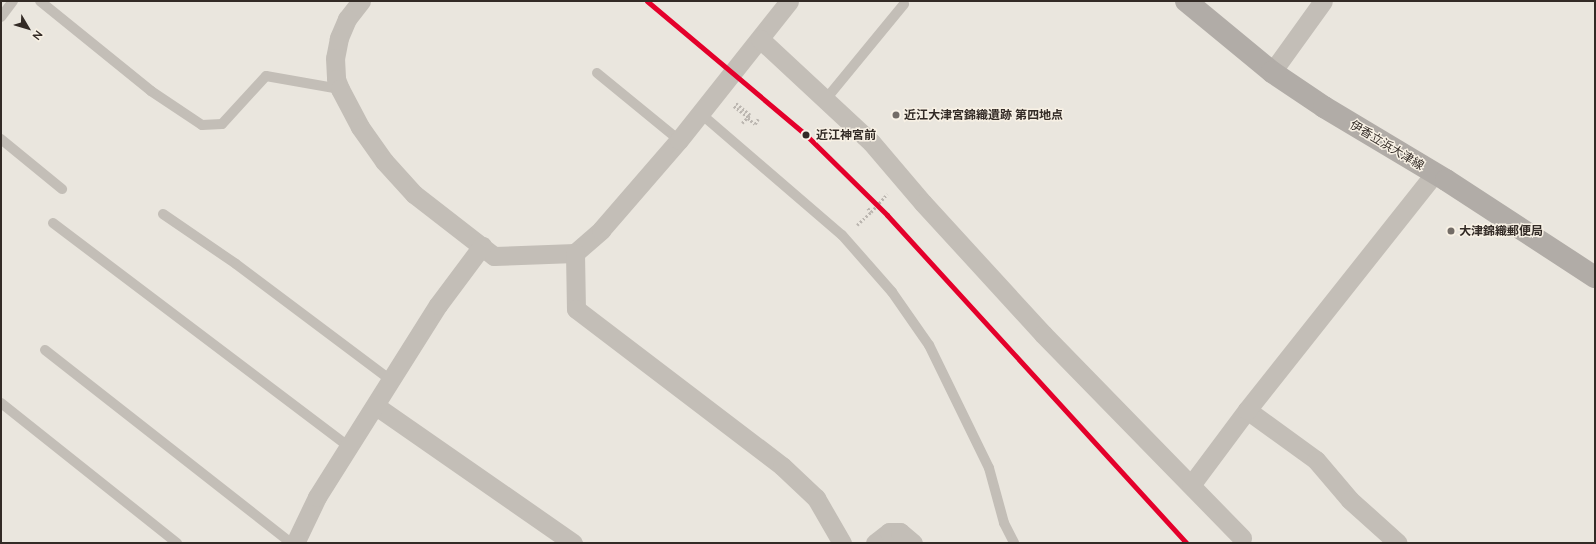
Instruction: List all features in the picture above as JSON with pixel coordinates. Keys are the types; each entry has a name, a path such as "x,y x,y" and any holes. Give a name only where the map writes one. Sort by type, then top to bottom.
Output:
{"main road":[{"name":"伊香立浜大津線","path":"1186,1 1272,72 1324,107 1435,173 1595,277"}],"street":[{"path":"361,1 347,19 339,38 334,58 336,79 340,89 360,127 384,161 414,194 494,256 575,253 601,230 679,140 789,1"},
{"path":"1272,72 1322,1"},
{"path":"760,39 871,142 923,203 1043,334 1242,538"},
{"path":"1191,485 1247,410 1435,173"},
{"path":"295,543 317,497 392,381 438,305 482,246"},
{"path":"575,253 576,309 782,466 816,498 842,543"},
{"path":"376,406 573,543"},
{"path":"1247,410 1316,460 1350,500 1398,543"},
{"path":"876,543 888,532 900,532 913,543"}],"lane":[{"path":"1,17 13,1"},
{"path":"40,1 152,91 202,126 222,124 266,76 340,89"},
{"path":"826,99 904,4"},
{"path":"597,73 679,140"},
{"path":"700,113 842,235 892,292 929,345 989,468 1004,523 1014,543"},
{"path":"1,139 62,189"},
{"path":"163,214 236,264 392,381"},
{"path":"53,223 349,447"},
{"path":"45,350 291,543"},
{"path":"1,403 177,543"}],"path":[{"path":"740,121 743,124 748,118 755,124 758,119"},
{"path":"868,208 871,212 890,191"}],"transit line":[{"path":"647,1 806,135 887,215 1186,543"}],"place":[{"name":"近江大津宮錦織遺跡 第四地点","path":"896,115"},
{"name":"近江神宮前","path":"806,135"},
{"name":"大津錦織郵便局","path":"1451,231"}]}
